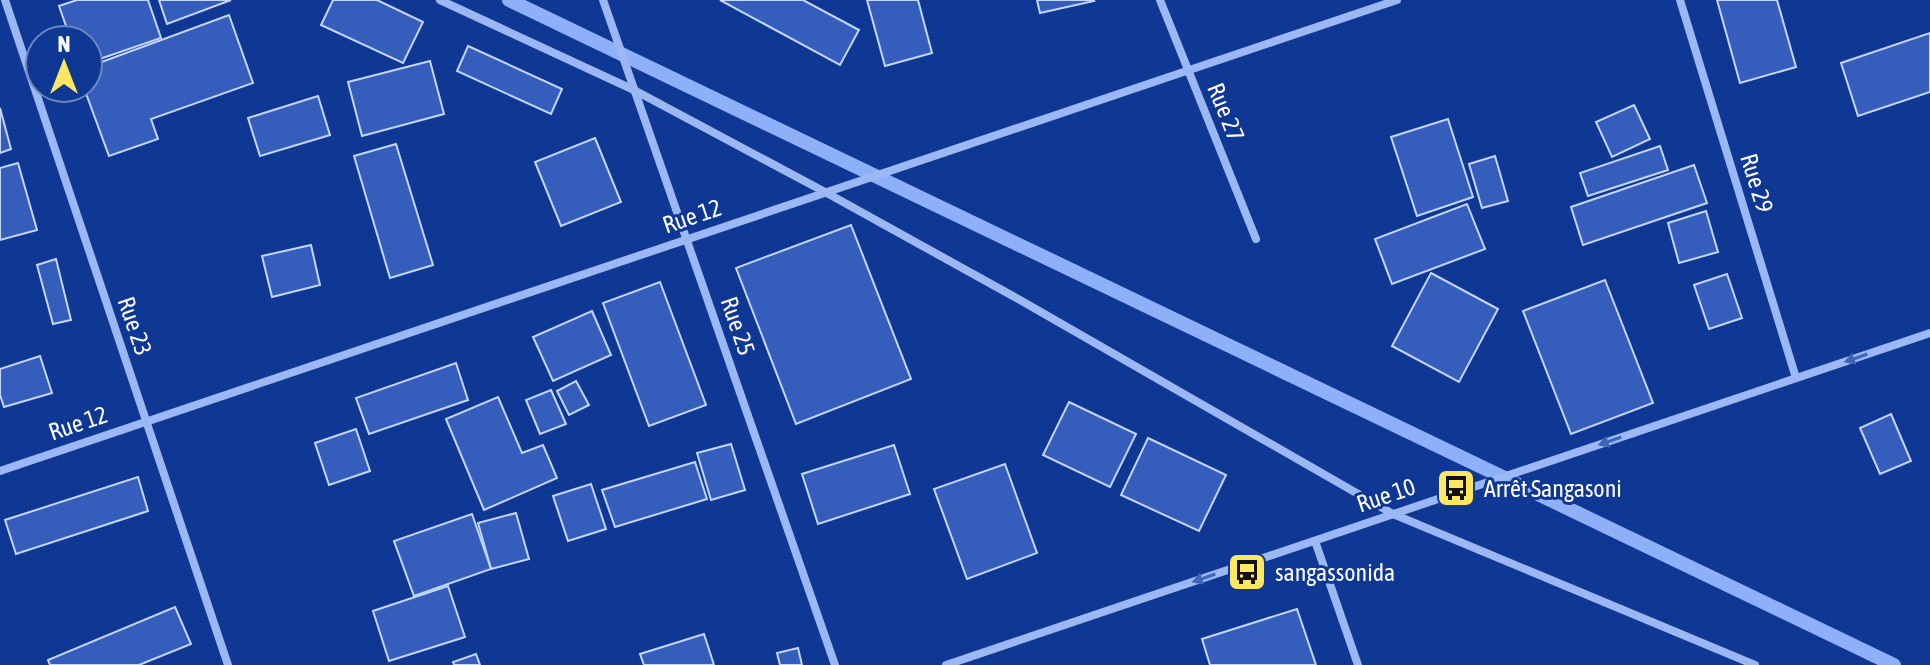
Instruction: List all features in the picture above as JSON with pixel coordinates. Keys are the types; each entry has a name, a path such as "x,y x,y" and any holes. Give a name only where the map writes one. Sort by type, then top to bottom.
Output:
{"street":[{"name":"Rue 23","path":"5,0 228,665"},
{"path":"440,0 634,90 825,192 1393,514 1755,665"},
{"name":"Rue 25","path":"603,0 835,665"},
{"name":"Rue 27","path":"1160,0 1256,239"},
{"name":"Rue 12","path":"0,471 1397,0"},
{"name":"Rue 29","path":"1680,0 1796,378"},
{"name":"Rue 10","path":"946,665 1930,333"},
{"path":"1315,541 1358,665"}],"building":[{"path":"77,0 148,0 161,38 104,58 104,24 65,24 59,6"},
{"path":"159,0 231,0 167,24"},
{"path":"333,0 377,0 423,22 403,63 321,25"},
{"path":"720,0 803,0 859,30 840,65"},
{"path":"867,0 918,0 932,53 885,66"},
{"path":"1037,0 1093,0 1094,1 1040,13"},
{"path":"1717,0 1777,0 1796,67 1740,83"},
{"path":"229,15 253,83 151,119 158,139 109,156 90,104 104,104 104,61"},
{"path":"1930,33 1930,92 1858,116 1841,63"},
{"path":"468,46 562,89 551,114 457,71"},
{"path":"430,61 444,114 362,136 348,82"},
{"path":"318,96 330,135 260,156 248,118"},
{"path":"1634,105 1650,139 1612,157 1596,122"},
{"path":"0,108 11,149 0,153"},
{"path":"1448,119 1473,197 1417,216 1391,137"},
{"path":"595,138 621,202 561,226 535,162"},
{"path":"396,144 433,265 390,278 354,156"},
{"path":"1660,146 1668,170 1588,196 1580,173"},
{"path":"1495,156 1508,201 1482,208 1469,164"},
{"path":"18,163 37,230 0,240 0,168"},
{"path":"1694,165 1707,203 1583,245 1571,207"},
{"path":"1467,204 1485,249 1392,284 1375,239"},
{"path":"1706,211 1718,252 1679,263 1668,223"},
{"path":"851,225 911,379 796,424 736,268"},
{"path":"311,245 320,285 272,297 262,256"},
{"path":"56,259 71,320 53,324 37,265"},
{"path":"1431,273 1498,309 1459,382 1392,346"},
{"path":"1727,274 1742,318 1709,329 1694,285"},
{"path":"1605,280 1653,403 1571,434 1523,311"},
{"path":"660,282 706,405 649,426 603,303"},
{"path":"592,311 611,355 553,381 533,337"},
{"path":"40,356 52,393 4,407 0,395 0,369"},
{"path":"456,363 468,400 369,434 356,398"},
{"path":"576,381 589,405 569,415 557,391"},
{"path":"551,390 566,424 540,434 526,400"},
{"path":"498,397 522,453 543,445 557,478 484,510 446,419"},
{"path":"1069,402 1136,434 1110,487 1043,455"},
{"path":"1891,414 1911,461 1880,474 1860,428"},
{"path":"356,429 370,471 329,485 315,443"},
{"path":"1148,438 1226,475 1199,531 1121,495"},
{"path":"731,444 745,490 711,500 697,453"},
{"path":"894,445 910,494 818,524 802,474"},
{"path":"695,462 707,499 615,527 602,490"},
{"path":"1005,464 1037,553 967,579 934,489"},
{"path":"138,477 148,511 16,554 5,520"},
{"path":"591,484 606,529 568,541 553,496"},
{"path":"516,513 529,559 491,569 478,523"},
{"path":"472,514 491,569 414,596 394,541"},
{"path":"448,586 465,637 389,661 373,611"},
{"path":"175,607 191,644 139,665 50,665 48,660"},
{"path":"1297,609 1316,665 1210,665 1202,639"},
{"path":"704,634 714,665 644,665 640,654"},
{"path":"798,648 802,665 780,665 777,653"},
{"path":"476,654 480,665 454,665 453,662"}],"waterway":[{"path":"509,0 1894,665"}],"place":[{"name":"Arrêt Sangasoni","path":"1456,488"},
{"name":"sangassonida","path":"1247,572"}]}
